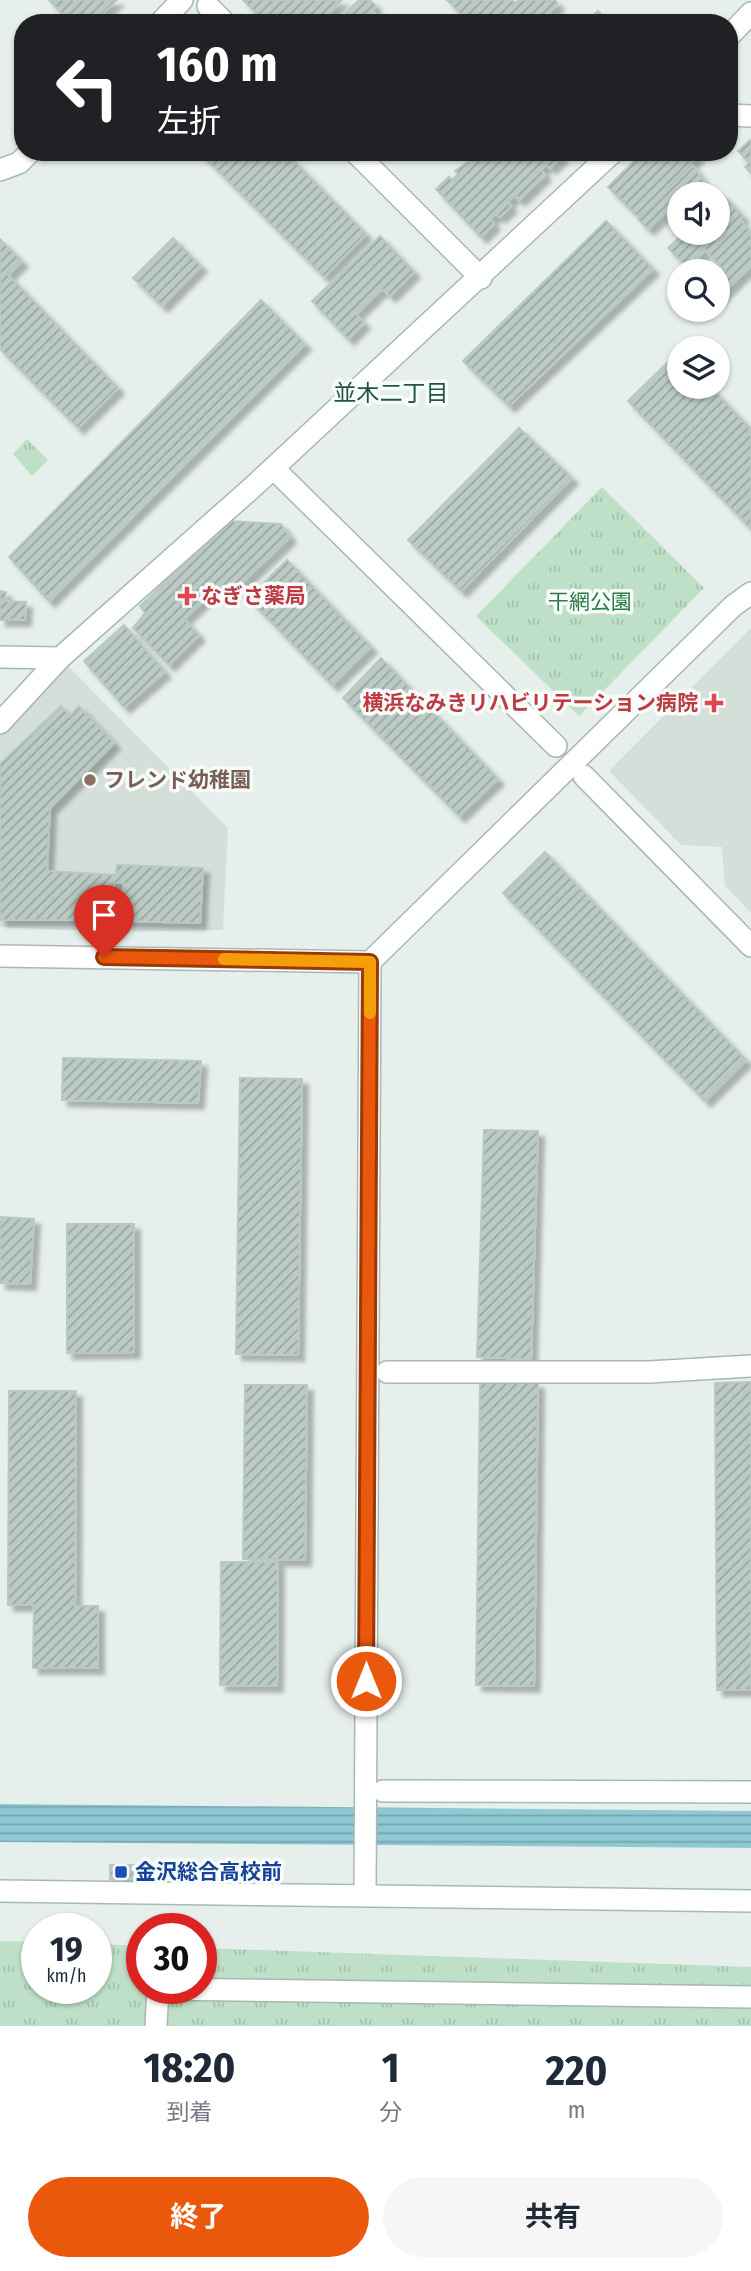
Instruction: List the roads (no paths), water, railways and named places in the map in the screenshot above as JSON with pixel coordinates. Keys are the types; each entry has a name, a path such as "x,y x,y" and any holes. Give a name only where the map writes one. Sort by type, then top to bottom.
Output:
{"street":[{"path":"169,14 182,0"},
{"path":"208,6 216,14"},
{"path":"738,27 751,14"},
{"path":"0,170 21,161"},
{"path":"364,161 481,278"},
{"path":"0,723 60,658 481,278 604,161"},
{"path":"273,468 556,746"},
{"path":"0,956 370,962 724,615 751,593"},
{"path":"0,657 60,658"},
{"path":"584,776 751,946"},
{"path":"365,1895 365,1843 373,1795 370,962"},
{"path":"387,1372 649,1372 751,1366"},
{"path":"373,1795 751,1792"},
{"path":"0,1891 751,1900"},
{"path":"217,1989 751,1997"},
{"path":"156,2026 157,2004"}],"water":[{"path":"0,1804 751,1811 751,1848 0,1842"}],"place":[{"name":"なぎさ薬局","path":"187,596"},
{"name":"横浜なみきリハビリテーション病院","path":"714,703"},
{"name":"フレンド幼稚園","path":"90,780"},
{"name":"金沢総合高校前","path":"121,1872"}],"district":[{"name":"並木二丁目","path":"391,393"}],"park label":[{"name":"干網公園","path":"590,602"}]}
